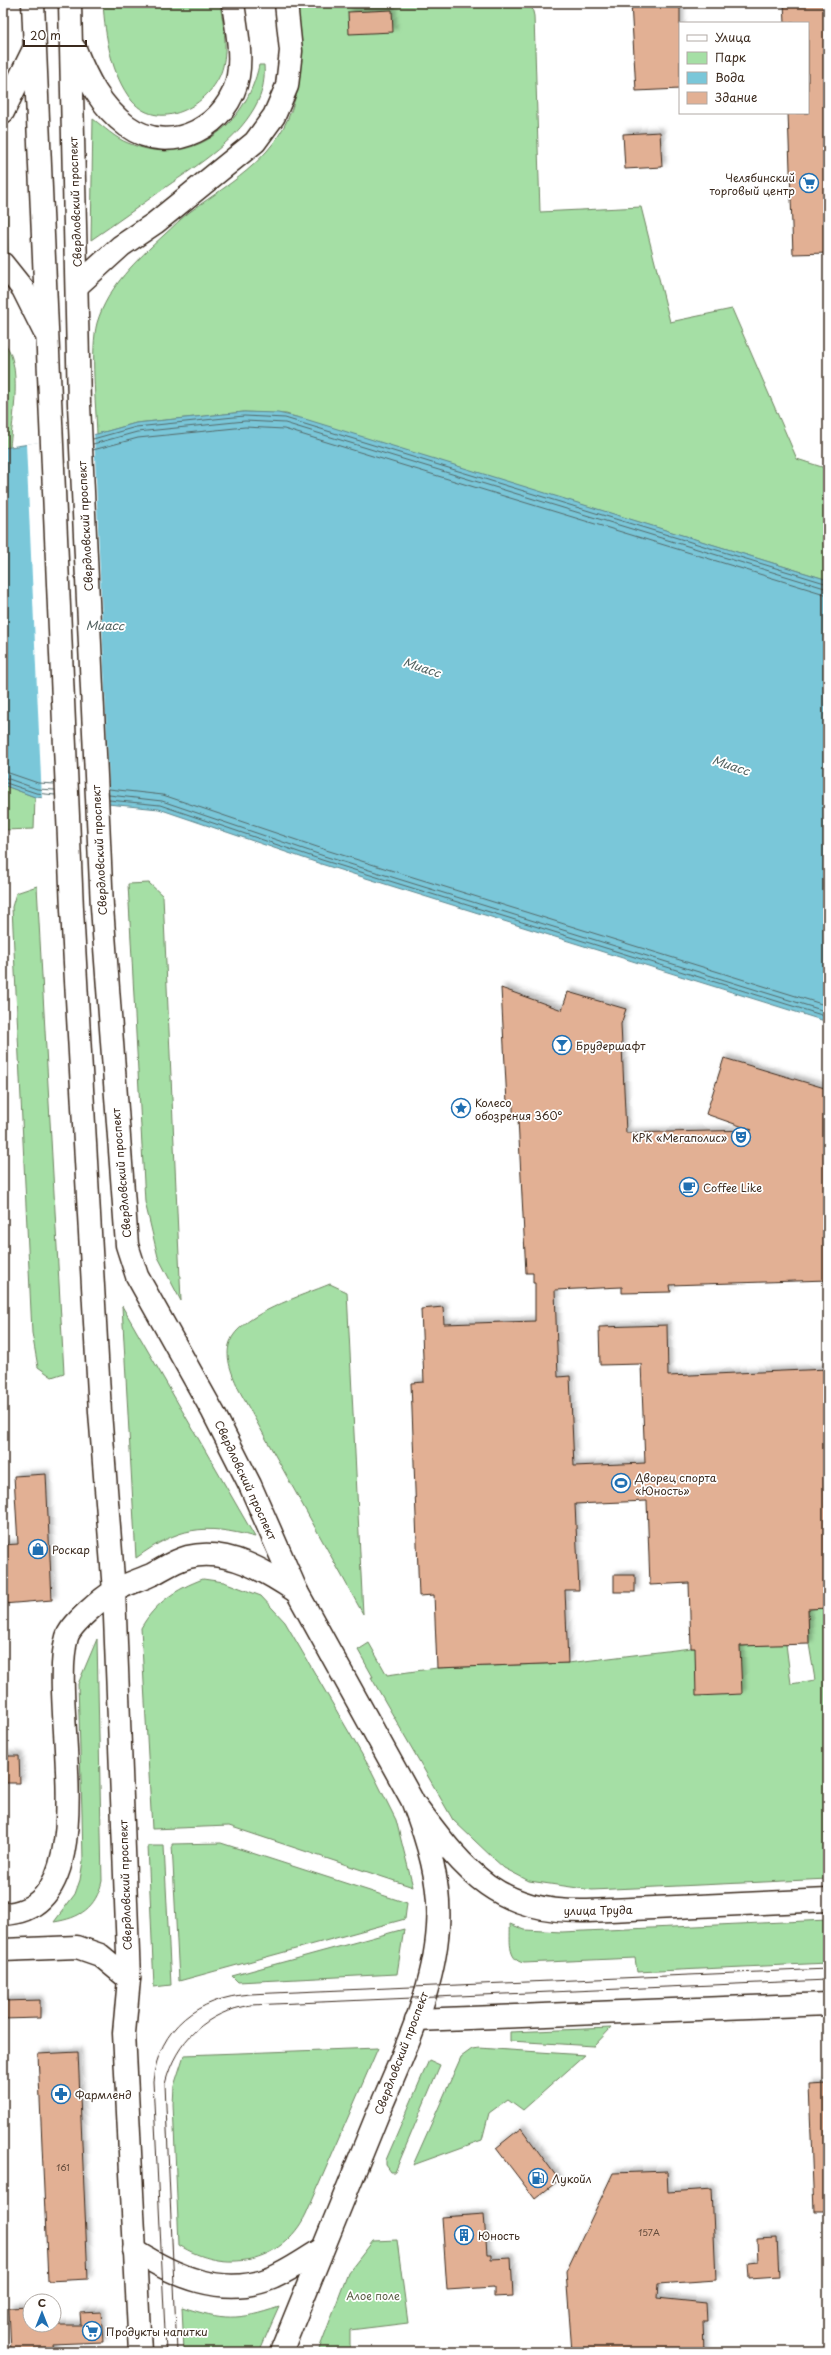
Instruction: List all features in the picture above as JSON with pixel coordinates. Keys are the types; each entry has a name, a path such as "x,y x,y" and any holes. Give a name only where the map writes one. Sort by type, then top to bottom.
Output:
{"main road":[{"name":"Свердловский проспект","path":"32,3 72,909 100,1412 114,1591 129,1979 124,2033 140,2352"},
{"name":"Свердловский проспект","path":"70,3 78,285 79,404 102,907 127,1245 137,1276 213,1412 250,1485 297,1592 412,1800 432,1860 437,1884 438,1920 434,1960 416,2020 281,2352"},
{"path":"70,35 87,79 103,103 127,126 149,137 176,139 197,132 218,117 231,98 238,76 239,47 234,3"},
{"path":"78,285 121,246 155,223 255,142 274,116 287,86 291,51 286,3"},
{"path":"3,112 35,46"},
{"path":"3,264 23,289 47,337"},
{"path":"3,1914 15,1914 31,1908 38,1902 56,1878 66,1845 63,1676 67,1636 82,1618 114,1591 188,1557 208,1555 250,1565 273,1576 297,1592"},
{"name":"улица Труда","path":"412,1800 442,1841 483,1882 507,1898 528,1906 548,1910 588,1912 828,1900"},
{"path":"3,1950 77,1947 100,1955 129,1979"},
{"path":"416,2020 828,2004"},
{"path":"134,2250 162,2268 184,2277 202,2282 232,2286 253,2284 272,2278 322,2249"}],"green space":[{"path":"103,3 220,3 225,50 223,66 218,79 198,102 185,110 171,114 157,115 144,111 132,101 125,91 114,67 105,28"},
{"path":"292,3 531,3 534,16 540,212 641,207 670,322 732,309 797,459 828,469 828,580 286,414 244,412 136,423 97,434 94,347 97,323 102,310 108,297 124,274 144,254 187,214 239,177 254,164 267,151 278,136 288,119 295,99 297,87 298,51"},
{"path":"259,65 264,65 263,84 260,97 250,115 230,139 205,160 91,240 93,119 123,141 151,150 173,150 193,146 212,137 228,124 242,107 252,87"},
{"path":"5,134 8,255 3,249"},
{"path":"3,341 9,351 13,363 15,377 10,448 3,448"},
{"path":"3,785 35,797 34,829 3,830"},
{"path":"149,883 163,896 181,1301 158,1257 145,1202 128,884"},
{"path":"37,886 64,1373 52,1377 38,1367 32,1333 12,907 16,893"},
{"path":"330,1284 347,1292 363,1614 239,1390 232,1373 228,1354 230,1342 236,1332 246,1323 289,1300"},
{"path":"122,1306 255,1537 221,1530 206,1529 192,1531 179,1534 165,1540 136,1558"},
{"path":"203,1579 224,1582 261,1596 285,1622 371,1770 396,1820 413,1887 229,1826 152,1829 141,1628 153,1611 167,1598 184,1587"},
{"path":"828,1608 828,1879 592,1890 529,1881 504,1868 453,1820 371,1677 373,1677 358,1650 369,1643 387,1675 437,1668 568,1663 691,1648 786,1644 791,1684 815,1680 809,1644 808,1609"},
{"path":"97,1639 102,1881 96,1898 86,1910 72,1918 54,1922 75,1894 80,1880 83,1861 78,1684"},
{"path":"221,1843 407,1903 405,1919 179,1981 172,1844"},
{"path":"148,1846 164,1846 171,1985 154,1987"},
{"path":"828,1920 828,1963 637,1972 635,1958 524,1963 514,1958 510,1942 510,1924 525,1930 562,1932"},
{"path":"404,1929 397,1974 238,1982 232,1976"},
{"path":"611,2028 594,2046 510,2041 510,2032"},
{"path":"378,2048 306,2214 295,2231 282,2244 267,2253 250,2259 233,2261 214,2259 196,2254 179,2245 173,2104 174,2086 184,2055"},
{"path":"479,2048 585,2055 523,2110 508,2099 489,2113 482,2140 413,2165 461,2057 472,2049"},
{"path":"429,2060 440,2065 395,2172 391,2172 386,2165 386,2160"},
{"name":"Алое поле","path":"397,2240 408,2323 350,2330 350,2352 318,2352 348,2273 373,2241"},
{"path":"182,2307 220,2316 241,2317 265,2312 279,2307 259,2352 184,2352"}],"water":[{"name":"Миасс","path":"244,412 278,413 305,419 828,580 828,1022 321,864 159,809 35,797 3,785 3,448 97,434 136,423"}],"pier":[{"path":"94,433 110,807 42,800 26,444"}],"building":[{"path":"631,3 680,3 679,89 636,91"},
{"name":"Челябинский торговый центр","path":"784,3 828,3 828,253 793,254 788,114 809,114 809,22 785,22"},
{"path":"392,10 393,32 349,34 348,12"},
{"path":"660,132 662,167 625,169 623,134"},
{"path":"501,988 562,1010 568,992 626,1009 621,1024 626,1133 752,1130 706,1114 724,1058 828,1089 828,1280 670,1285 671,1292 622,1293 622,1287 555,1290 558,1377 570,1376 574,1466 645,1463 641,1364 600,1365 599,1327 667,1325 668,1376 828,1369 828,1608 808,1609 809,1644 740,1646 742,1694 696,1696 695,1648 691,1648 689,1583 650,1585 647,1501 575,1504 579,1590 565,1590 568,1663 437,1668 434,1595 419,1596 411,1383 424,1382 421,1309 443,1307 444,1324 535,1321 535,1283 533,1283 533,1273 526,1273 518,1119 513,1119 513,1103 507,1103"},
{"path":"46,1474 52,1600 3,1604 3,1545 18,1544 14,1476"},
{"path":"614,1575 635,1575 635,1592 614,1592"},
{"path":"3,1756 19,1756 20,1783 3,1783"},
{"path":"40,2000 40,2018 3,2019 3,2001"},
{"path":"78,2052 88,2279 48,2281 38,2054"},
{"path":"828,2084 828,2212 814,2212 809,2085"},
{"path":"521,2128 559,2180 535,2199 496,2148"},
{"path":"667,2171 668,2192 712,2189 716,2280 658,2284 657,2298 706,2303 707,2322 703,2322 704,2352 572,2352 566,2272 613,2173"},
{"path":"484,2214 487,2254 491,2254 491,2259 511,2258 513,2296 494,2297 494,2287 447,2290 442,2217"},
{"path":"777,2238 779,2277 749,2279 748,2263 758,2262 757,2239"},
{"path":"22,2307 22,2333 62,2333 62,2325 81,2325 80,2313 101,2312 103,2342 52,2344 53,2352 11,2352 9,2308"}],"tram line":[{"path":"166,2352 153,2081 157,2062 163,2045 184,2019 198,2009 231,1997 250,1994 828,1969"},
{"path":"177,2352 165,2084 170,2068 177,2054 185,2042 207,2021 221,2014 251,2005 828,1980"}],"place":[{"name":"Челябинский торговый центр","path":"809,183"},
{"name":"Брудершафт","path":"562,1045"},
{"name":"Колесо обозрения 360°","path":"461,1108"},
{"name":"КРК «Мегаполис»","path":"741,1137"},
{"name":"Coffee Like","path":"689,1187"},
{"name":"Дворец спорта «Юность»","path":"621,1483"},
{"name":"Роскар","path":"38,1549"},
{"name":"Фармленд","path":"61,2094"},
{"name":"Лукойл","path":"538,2178"},
{"name":"Юность","path":"464,2235"},
{"name":"Продукты напитки","path":"92,2331"}]}
